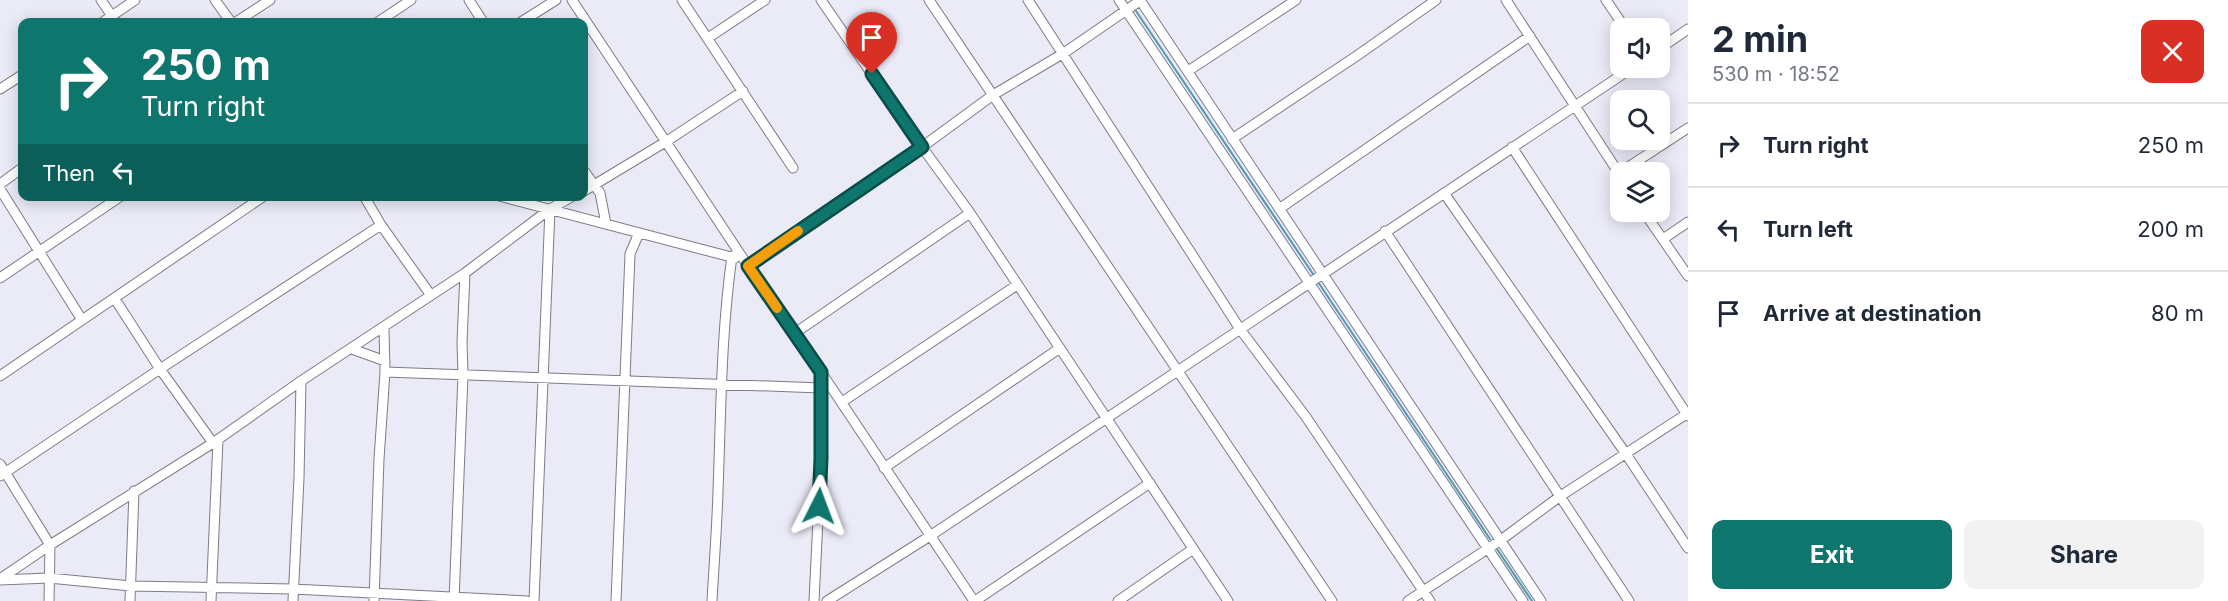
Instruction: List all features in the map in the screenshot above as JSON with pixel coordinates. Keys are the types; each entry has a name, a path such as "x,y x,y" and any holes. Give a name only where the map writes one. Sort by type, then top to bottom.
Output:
{"street":[{"path":"101,0 109,18"},
{"path":"114,18 135,0"},
{"path":"215,0 228,18"},
{"path":"242,18 270,0"},
{"path":"384,18 411,0"},
{"path":"469,0 480,18"},
{"path":"527,18 556,0"},
{"path":"572,0 584,18"},
{"path":"682,0 793,168"},
{"path":"708,38 765,0"},
{"path":"821,0 970,213 1228,601"},
{"path":"929,0 1332,601"},
{"path":"1028,0 1240,329 1306,417 1430,601"},
{"path":"1119,0 1136,4 1188,71 1279,209 1316,278 1494,544 1523,601"},
{"path":"1188,71 1296,0"},
{"path":"1232,139 1436,0"},
{"path":"1506,0 1611,162"},
{"path":"1606,0 1618,18"},
{"path":"748,266 922,147 993,95 1064,53 1136,4"},
{"path":"1136,4 1494,544 1541,601"},
{"path":"588,24 748,266 975,601 1150,483"},
{"path":"1670,41 1688,29"},
{"path":"1279,209 1530,36"},
{"path":"0,89 18,78"},
{"path":"827,601 930,536 1617,78"},
{"path":"588,189 743,91"},
{"path":"1637,162 1688,128"},
{"path":"1408,601 1494,544 1559,497 1687,415 1512,147"},
{"path":"0,183 18,171"},
{"path":"588,178 600,193 606,224"},
{"path":"0,189 82,320"},
{"path":"1444,193 1626,454 1688,548"},
{"path":"0,278 114,201"},
{"path":"0,376 257,201"},
{"path":"367,201 381,225 430,294"},
{"path":"519,201 732,256 748,266"},
{"path":"0,580 50,545 215,441 301,381 384,328 564,201"},
{"path":"534,601 550,209"},
{"path":"795,333 970,213"},
{"path":"1651,222 1688,276"},
{"path":"1663,238 1688,222"},
{"path":"3,474 381,225"},
{"path":"1385,231 1629,601"},
{"path":"616,601 630,254 639,233"},
{"path":"712,601 720,383 725,305 732,256"},
{"path":"454,599 465,273"},
{"path":"842,402 1017,285"},
{"path":"115,299 160,369 215,441 211,601"},
{"path":"374,597 379,459 386,372 384,328"},
{"path":"884,468 1060,348"},
{"path":"352,349 385,361"},
{"path":"386,372 821,388"},
{"path":"814,601 821,458 821,372"},
{"path":"293,601 301,381"},
{"path":"0,464 3,474 50,545 49,601"},
{"path":"130,601 134,491"},
{"path":"1118,601 1193,549"},
{"path":"0,580 49,578 131,586 293,589 374,597 527,601"}],"waterway":[{"path":"1134,8 1315,277"},
{"path":"1318,282 1490,539"},
{"path":"1497,549 1532,601"}],"slow traffic":[{"path":"777,308 748,266 798,231"}],"route":[{"path":"819,506 821,372 748,266 922,147 872,74"}]}
